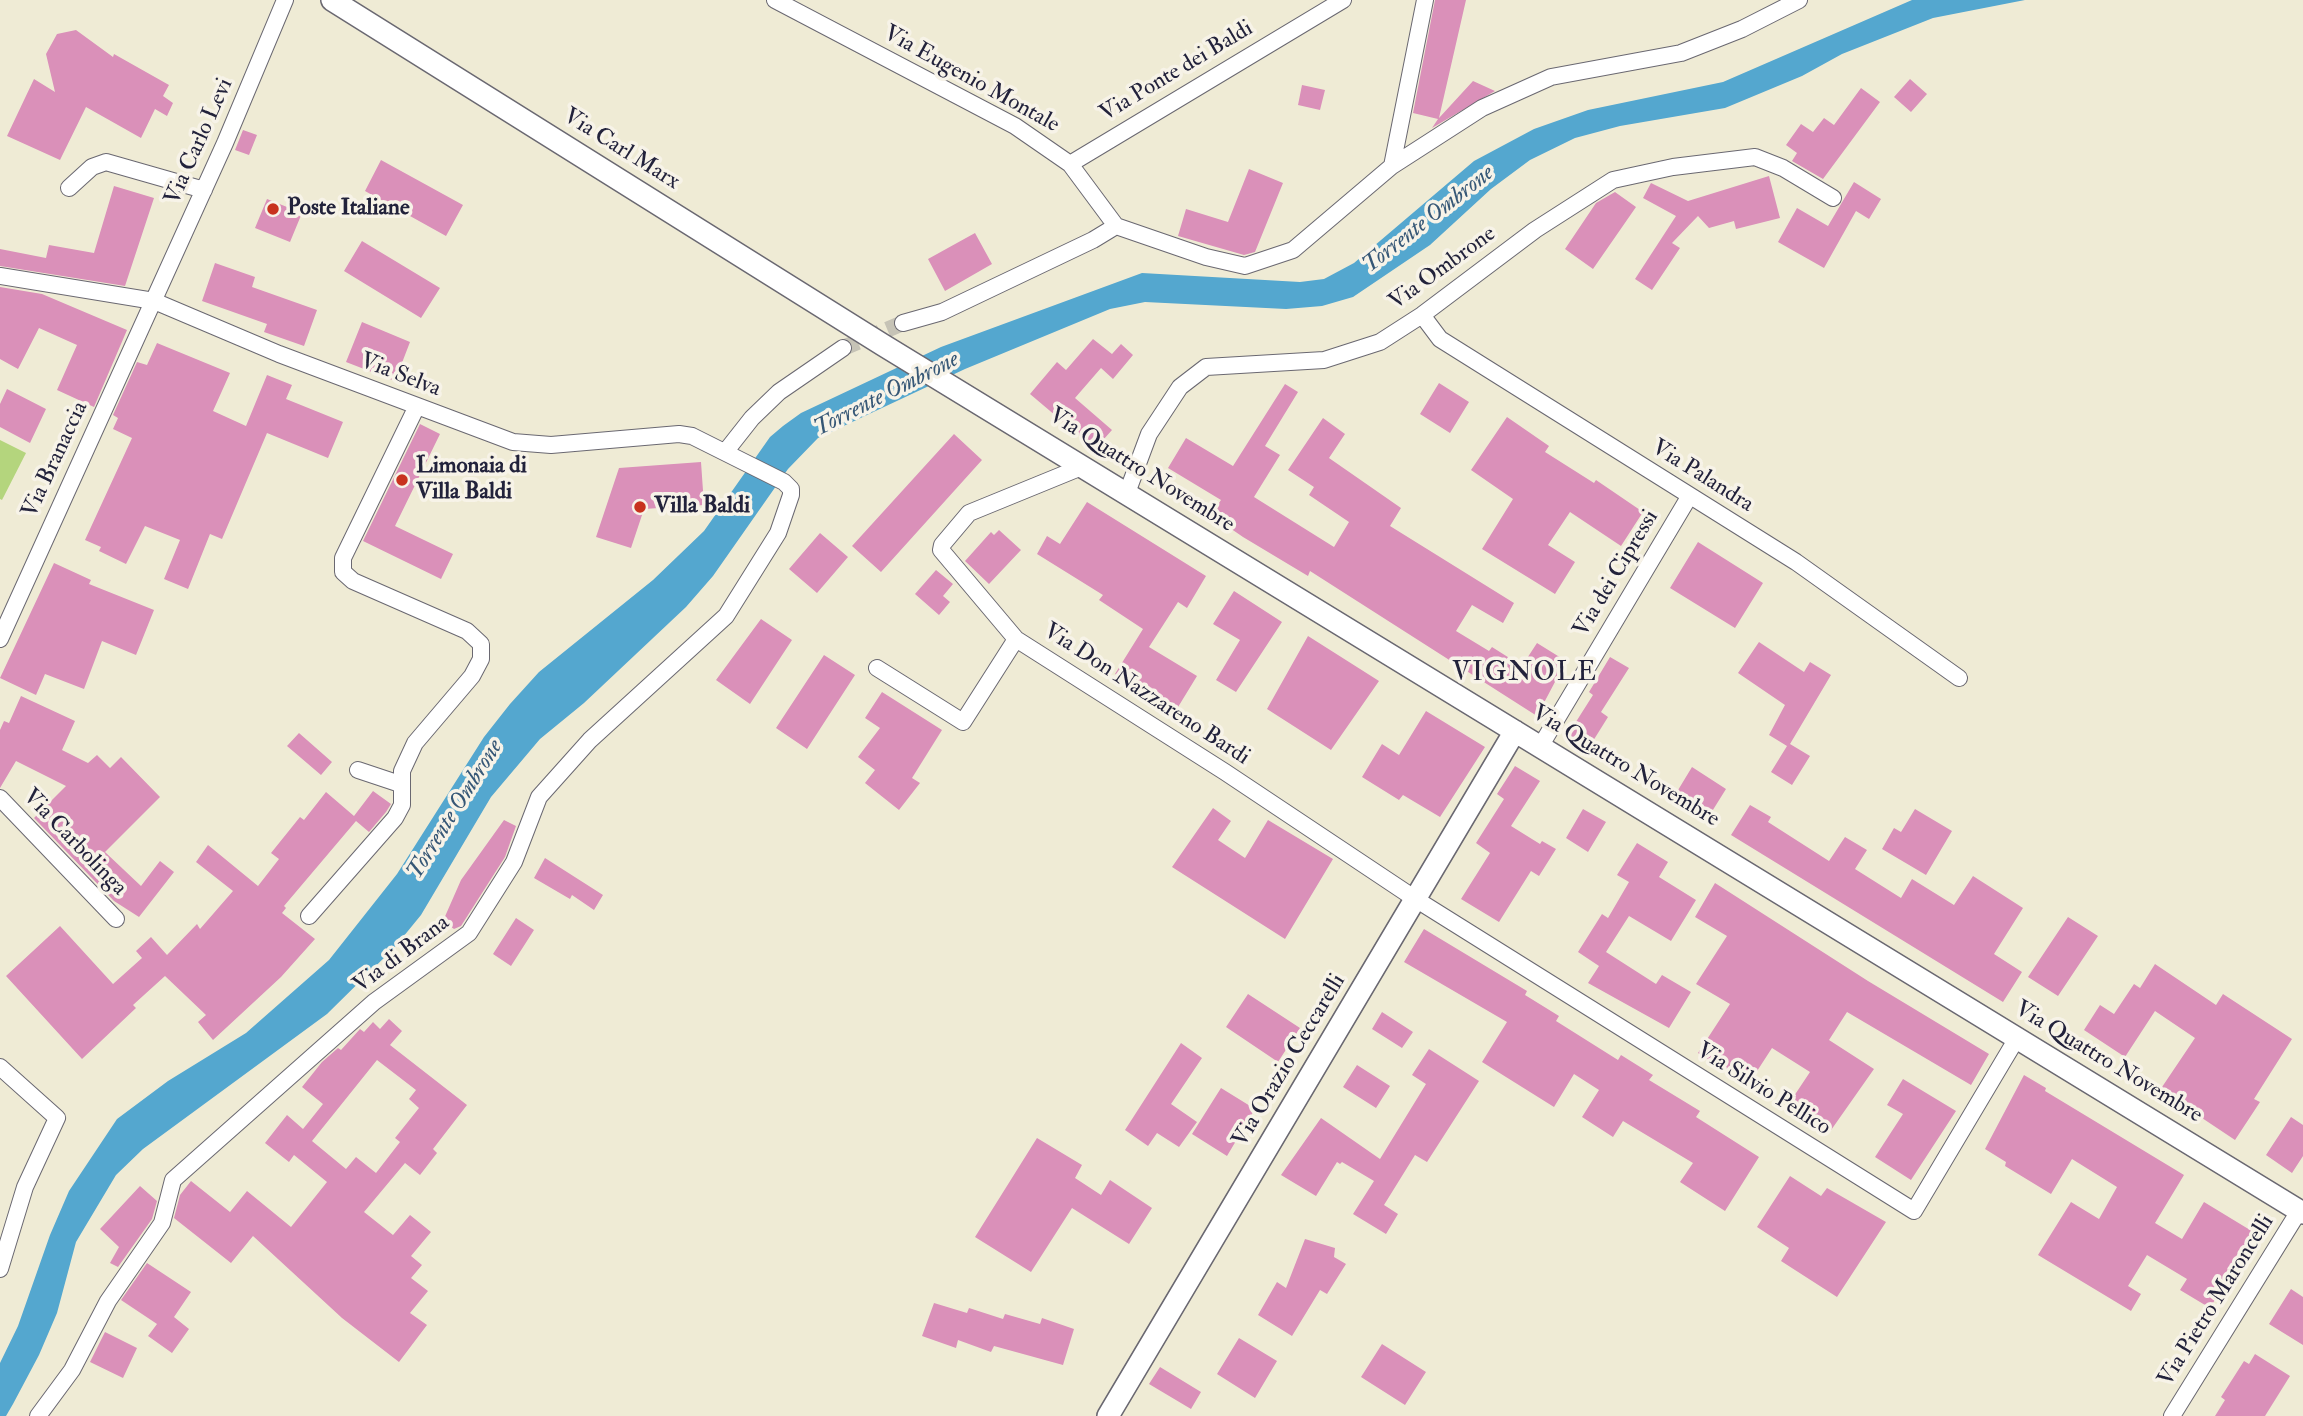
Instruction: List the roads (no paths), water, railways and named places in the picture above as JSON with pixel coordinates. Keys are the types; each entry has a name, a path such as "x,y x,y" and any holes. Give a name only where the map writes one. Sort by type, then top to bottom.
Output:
{"main road":[{"name":"Via Carl Marx","path":"332,0 883,345"},
{"name":"Via Quattro Novembre","path":"883,345 2301,1212"},
{"name":"Via Orazio Ceccarelli","path":"1108,1416 1515,731"}],"street":[{"name":"Via Carlo Levi","path":"154,301 285,0"},
{"name":"Via Eugenio Montale","path":"775,0 1015,126 1070,164 1116,226"},
{"name":"Via Ponte dei Baldi","path":"1070,164 1343,0"},
{"path":"1392,166 1425,0"},
{"path":"903,323 942,312 1093,240 1116,226 1206,257 1245,266 1293,250 1392,166 1482,108 1551,77 1681,53 1742,29 1799,0"},
{"name":"Via Ombrone","path":"1127,493 1149,434 1180,387 1206,367 1324,360 1380,342 1422,315 1535,230 1614,180 1674,167 1755,157 1783,167 1833,198"},
{"path":"69,188 79,176 106,162 204,190"},
{"name":"Via Selva","path":"0,276 154,301 417,407 495,436 528,445 679,434 699,438 784,482"},
{"name":"Via Branaccia","path":"0,639 154,301"},
{"name":"Via Palandra","path":"1422,315 1440,339 1796,562 1959,678"},
{"path":"732,454 752,418 779,393 843,348"},
{"path":"309,916 395,818 402,805 400,784 405,763 415,743 472,676 482,651 476,637 467,631 353,581 343,572 343,558 417,407"},
{"path":"1016,639 941,550 942,545 969,513 1084,466"},
{"name":"Via di Brana","path":"38,1416 72,1370 108,1301 162,1223 173,1180 374,1002 469,933 514,862 539,797 590,740 726,616 778,533 790,504 791,489 784,482"},
{"name":"Via dei Cipressi","path":"1540,747 1689,497"},
{"name":"Via Don Nazzareno Bardi","path":"877,668 963,722 1016,639 1225,772 1417,900"},
{"path":"358,770 400,784"},
{"name":"Via Carbolinga","path":"0,798 116,919"},
{"name":"Via Silvio Pellico","path":"1417,900 1914,1211 2017,1038"},
{"path":"0,1067 57,1118 25,1187 0,1269"},
{"name":"Via Pietro Maroncelli","path":"2172,1416 2301,1212"}],"water":[{"name":"Torrente Ombrone","path":"1912,0 2025,0 1933,18 1842,54 1802,76 1725,108 1620,126 1575,138 1530,160 1491,189 1430,245 1353,297 1322,306 1286,309 1145,302 1110,309 965,369 818,438 788,469 713,576 686,607 584,703 540,739 491,797 421,915 394,948 327,1014 143,1149 116,1175 76,1242 57,1313 39,1355 6,1416 0,1416 0,1363 18,1326 50,1235 69,1191 117,1119 168,1081 246,1033 329,960 397,874 484,737 510,704 539,672 653,580 704,531 770,437 783,426 801,413 941,347 1142,273 1300,282 1324,279 1354,263 1474,161 1534,129 1588,110 1723,82"}],"tunnel":[{"path":"843,348 903,323"}],"place":[{"name":"Poste Italiane","path":"273,209"},
{"name":"Limonaia di Villa Baldi","path":"402,480"},
{"name":"Villa Baldi","path":"640,507"}],"district":[{"name":"VIGNOLE","path":"1525,674"}]}
